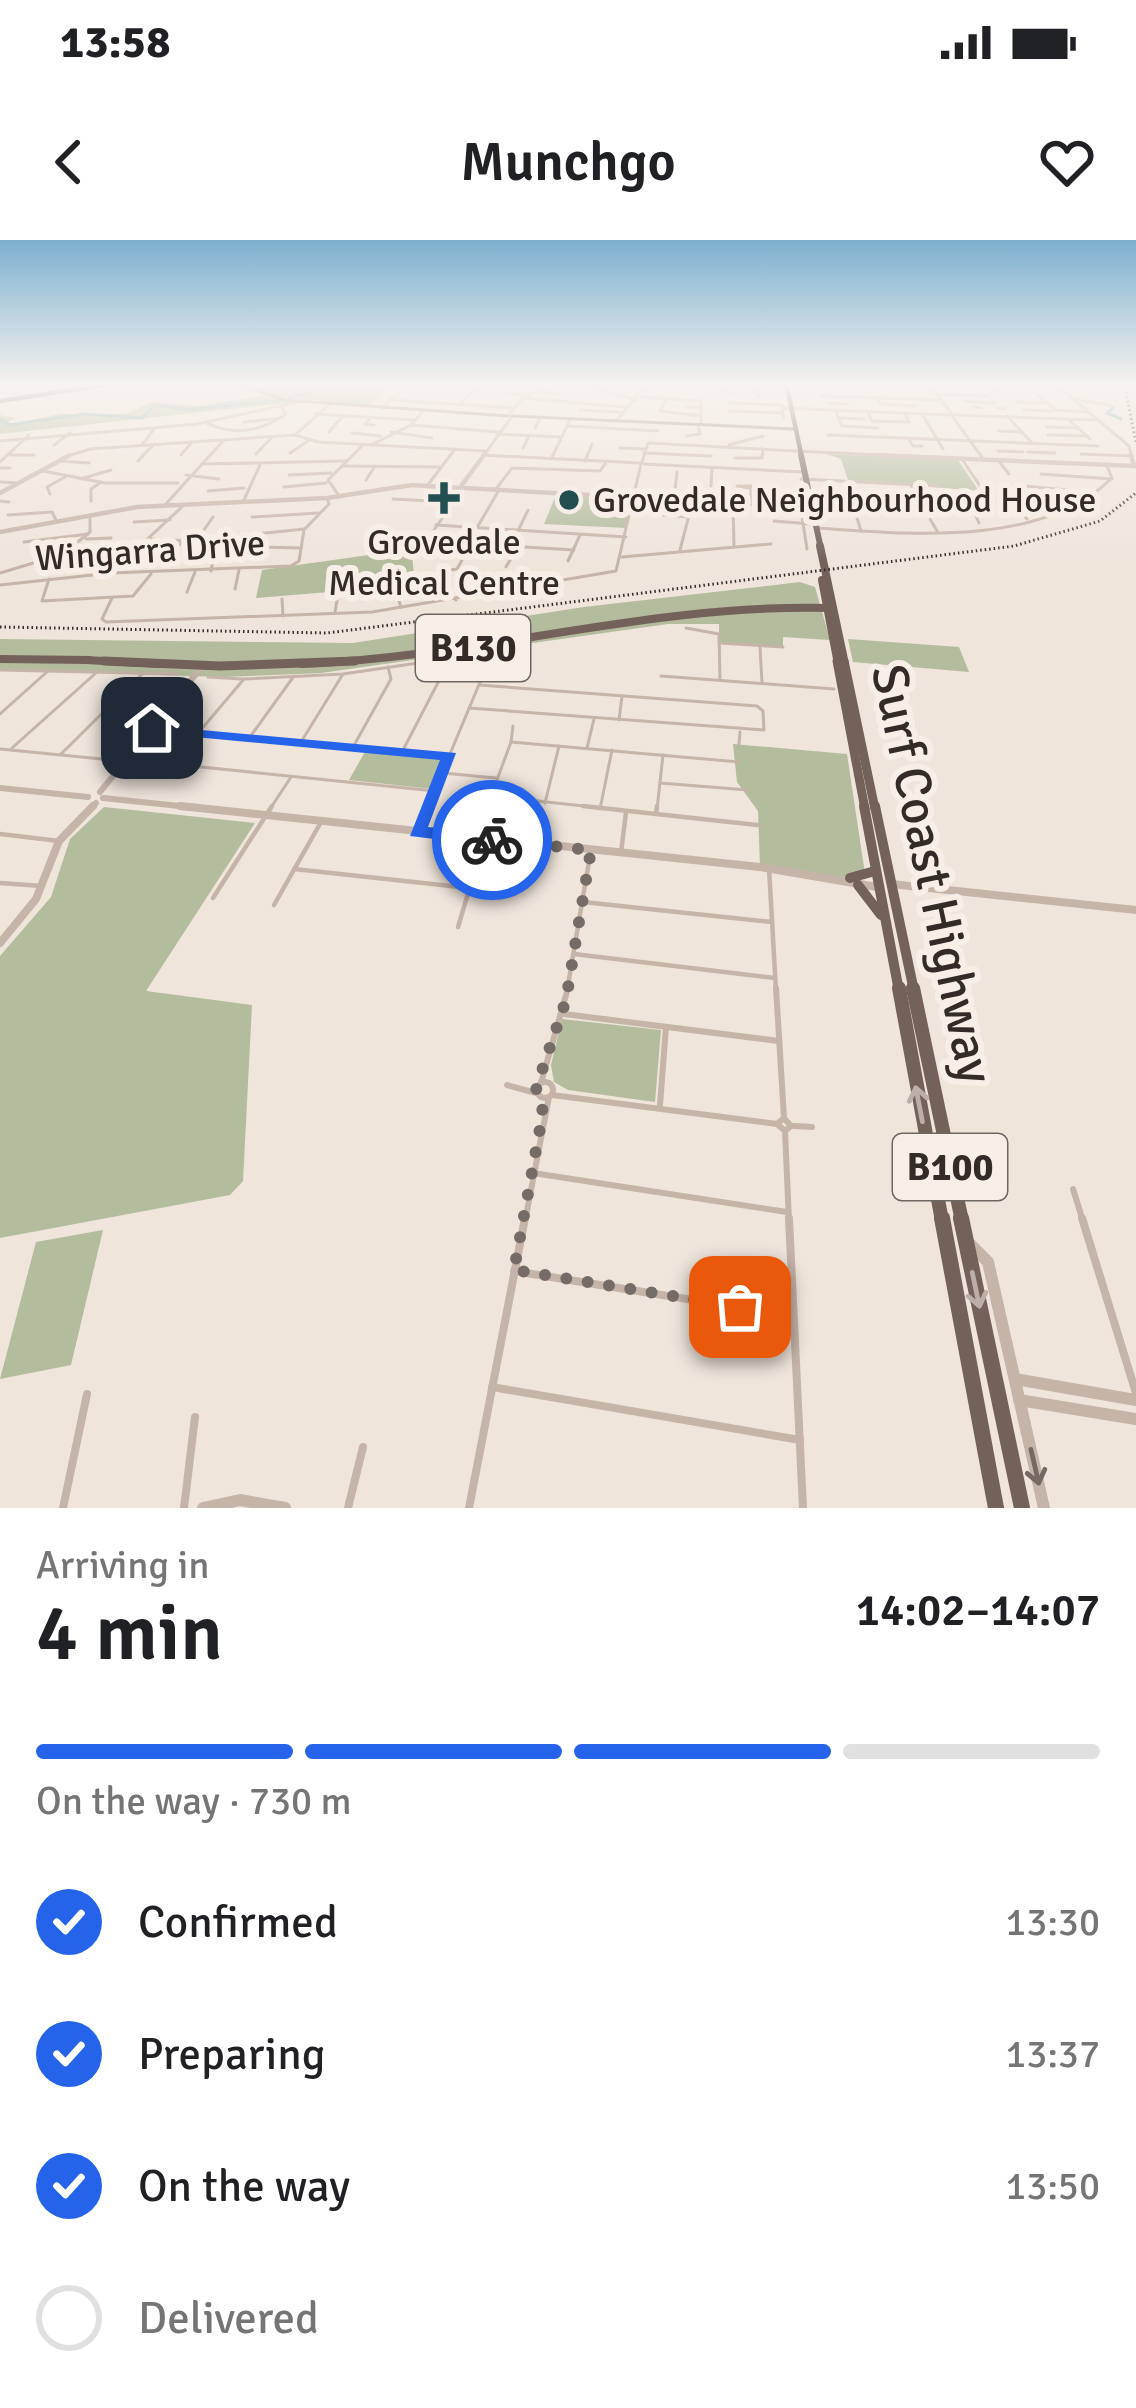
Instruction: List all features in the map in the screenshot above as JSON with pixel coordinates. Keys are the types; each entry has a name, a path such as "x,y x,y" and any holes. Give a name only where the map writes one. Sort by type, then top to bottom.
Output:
{"main road":[{"name":"B100","path":"796,442 810,507 808,523 830,611"},
{"path":"814,610 830,611"},
{"path":"814,610 830,611"},
{"name":"B130","path":"0,658 200,669 272,665 427,654 672,614 814,610"},
{"name":"Surf Coast Highway","path":"830,611 882,883 1022,1508"},
{"name":"Surf Coast Highway","path":"830,611 882,883 883,918 996,1508"},
{"name":"B130","path":"86,660 200,669 272,665"},
{"path":"854,881 882,883"},
{"path":"854,881 883,918"}],"street":[{"path":"0,465 23,442"},
{"path":"54,445 58,442"},
{"path":"0,493 84,448 189,442"},
{"path":"181,455 192,442"},
{"path":"165,506 178,483 220,451 223,442"},
{"path":"256,454 266,442"},
{"path":"290,453 306,442"},
{"path":"323,442 939,486"},
{"path":"328,483 372,442"},
{"path":"387,558 414,557 492,442"},
{"path":"523,448 526,442"},
{"path":"551,459 559,442"},
{"path":"723,447 741,442"},
{"path":"848,442 853,454"},
{"path":"911,442 922,446"},
{"path":"939,442 943,448"},
{"path":"971,442 984,460"},
{"path":"1004,442 1012,451"},
{"path":"1009,442 1098,446"},
{"path":"645,448 656,444 1135,466 1124,442"},
{"path":"324,452 334,443"},
{"path":"1033,443 1042,452"},
{"path":"138,460 154,444"},
{"path":"585,460 592,444"},
{"path":"114,454 117,446"},
{"path":"386,455 394,446"},
{"path":"417,455 424,448"},
{"path":"620,448 712,456"},
{"path":"112,598 102,619 106,622 335,614 457,600 618,569 645,448"},
{"path":"427,486 455,449"},
{"path":"735,458 762,458 763,449"},
{"path":"220,451 230,451"},
{"path":"998,451 1055,453"},
{"path":"1081,454 1132,456"},
{"path":"11,455 34,455"},
{"path":"962,459 980,488"},
{"path":"56,460 89,463"},
{"path":"998,460 1009,474"},
{"path":"476,528 509,469 602,471 606,462"},
{"path":"202,464 441,467"},
{"path":"0,465 10,468"},
{"path":"243,502 260,465"},
{"path":"1106,465 1112,479"},
{"path":"366,480 375,466"},
{"path":"402,474 409,466"},
{"path":"711,487 712,468"},
{"path":"535,480 541,469"},
{"path":"80,479 111,470"},
{"path":"37,471 101,483 178,483"},
{"path":"574,482 578,471"},
{"path":"289,475 335,472"},
{"path":"674,499 678,474 692,476"},
{"path":"1040,474 1112,479"},
{"path":"50,494 49,485 69,476"},
{"path":"186,476 219,478"},
{"path":"774,521 864,531 937,531 979,523 1005,526 1074,507 1100,494 1112,479"},
{"path":"0,482 18,483"},
{"path":"91,501 91,489 101,483"},
{"path":"284,487 328,483"},
{"path":"328,483 340,497"},
{"path":"134,493 141,484"},
{"path":"908,484 931,499 962,503 977,512 979,523"},
{"path":"1013,485 1100,494"},
{"path":"0,532 165,506 327,498 427,486 810,507"},
{"path":"208,490 247,488"},
{"path":"751,488 751,503"},
{"path":"962,503 970,496"},
{"path":"1007,497 1031,521"},
{"name":"Wingarra Drive","path":"0,586 111,572 211,572 294,565 304,529 327,498"},
{"path":"393,499 452,502"},
{"path":"914,505 931,499"},
{"path":"1045,499 1074,507"},
{"path":"680,552 681,529 693,500"},
{"path":"0,501 9,502"},
{"path":"733,502 734,547"},
{"path":"111,572 173,520 184,505"},
{"path":"864,539 853,505 889,508"},
{"path":"8,515 48,510 56,521"},
{"path":"518,531 528,510"},
{"path":"252,517 320,513"},
{"path":"57,559 88,534 93,527 89,515"},
{"path":"661,515 689,517"},
{"path":"197,540 213,517"},
{"path":"930,518 937,531"},
{"path":"134,522 173,520"},
{"path":"436,525 626,537"},
{"path":"148,539 182,542 304,529"},
{"path":"24,542 88,534"},
{"path":"568,561 580,535"},
{"path":"82,539 111,538"},
{"path":"426,541 574,550"},
{"path":"171,554 182,542"},
{"path":"437,572 458,568 471,544"},
{"path":"622,557 771,544"},
{"path":"257,547 301,548"},
{"path":"506,567 518,547"},
{"path":"1,571 57,559 128,554"},
{"path":"211,572 214,555"},
{"path":"235,589 238,570"},
{"path":"49,579 43,602 138,593 153,572"},
{"path":"187,592 195,572"},
{"path":"445,589 457,600"},
{"path":"89,600 94,592"},
{"path":"396,592 401,608"},
{"path":"335,614 338,595"},
{"path":"282,599 283,616"},
{"path":"686,628 719,634 720,680"},
{"path":"719,643 782,647"},
{"path":"760,646 762,683"},
{"path":"1,941 36,899 57,841 128,761 147,726 200,669 242,680 344,674 459,657"},
{"path":"402,752 442,673 438,660"},
{"path":"672,677 673,666"},
{"path":"353,747 391,679 388,667"},
{"path":"1,671 177,674"},
{"path":"0,714 48,671"},
{"path":"11,749 97,672"},
{"path":"60,754 142,674"},
{"path":"301,742 344,674"},
{"path":"417,832 483,675"},
{"path":"250,737 294,676"},
{"path":"661,676 834,689"},
{"path":"242,680 172,764 435,791"},
{"path":"469,708 740,732 764,730 762,708 479,685"},
{"path":"647,698 649,686"},
{"path":"619,721 622,696"},
{"path":"587,748 594,719"},
{"path":"147,726 450,756"},
{"path":"513,726 491,796 758,825"},
{"path":"740,732 740,744"},
{"path":"511,742 739,762"},
{"path":"545,803 559,746"},
{"path":"0,748 128,761"},
{"path":"600,809 612,750"},
{"path":"656,814 663,755"},
{"path":"443,773 496,778"},
{"path":"213,898 291,777"},
{"path":"660,783 748,790"},
{"path":"0,788 769,868 854,881"},
{"path":"495,816 500,799"},
{"path":"621,853 626,812"},
{"path":"274,905 321,822"},
{"path":"0,834 57,841"},
{"path":"458,927 485,839"},
{"path":"469,1508 591,850"},
{"path":"769,868 780,1121"},
{"path":"294,869 469,888"},
{"path":"0,883 41,886"},
{"path":"882,883 1136,910"},
{"path":"583,902 772,922"},
{"path":"574,954 775,978"},
{"path":"561,1014 779,1041"},
{"path":"660,1106 666,1027"},
{"path":"507,1085 780,1121 788,1129 787,1212 802,1508"},
{"path":"788,1129 812,1127"},
{"path":"533,1173 787,1212"},
{"path":"1015,1379 1136,1396 1073,1189"},
{"path":"965,1239 988,1262 1044,1508"},
{"path":"514,1270 792,1316"},
{"path":"492,1387 800,1440"},
{"path":"1065,1388 1070,1408"},
{"path":"63,1508 87,1394"},
{"path":"1019,1400 1136,1419"},
{"path":"184,1508 195,1417"},
{"path":"347,1508 363,1447"},
{"path":"203,1508 240,1500 285,1508"}],"green space":[{"path":"826,454 958,460 979,491 848,480 841,459"},
{"path":"556,495 633,499 626,528 544,524"},
{"path":"369,555 412,555 415,585 256,598 262,570"},
{"path":"800,582 815,587 830,640 783,637 783,647 719,643 719,624 668,624 321,673 224,677 0,670 0,639 353,643 584,607"},
{"path":"848,639 959,647 969,672 853,662"},
{"path":"733,744 847,754 865,874 850,878 760,867 758,811 737,782"},
{"path":"366,750 446,758 433,789 349,780"},
{"path":"104,807 255,823 146,991 252,1005 243,1181 230,1195 0,1238 0,956 51,897 70,839"},
{"path":"562,1019 661,1030 655,1102 568,1090 554,1082 551,1065"},
{"path":"103,1230 71,1365 0,1379 36,1242"}],"railway":[{"path":"0,627 327,633 1014,546 1100,521 1136,493"}],"way so far":[{"path":"492,840 591,850 566,1000 554,1029 548,1067 536,1088 543,1112 514,1270 740,1307"}],"place":[{"name":"Grovedale Medical Centre","path":"444,498"},
{"name":"Grovedale Neighbourhood House","path":"569,500"}],"route":[{"path":"152,728 450,756 417,832 492,840"}]}
